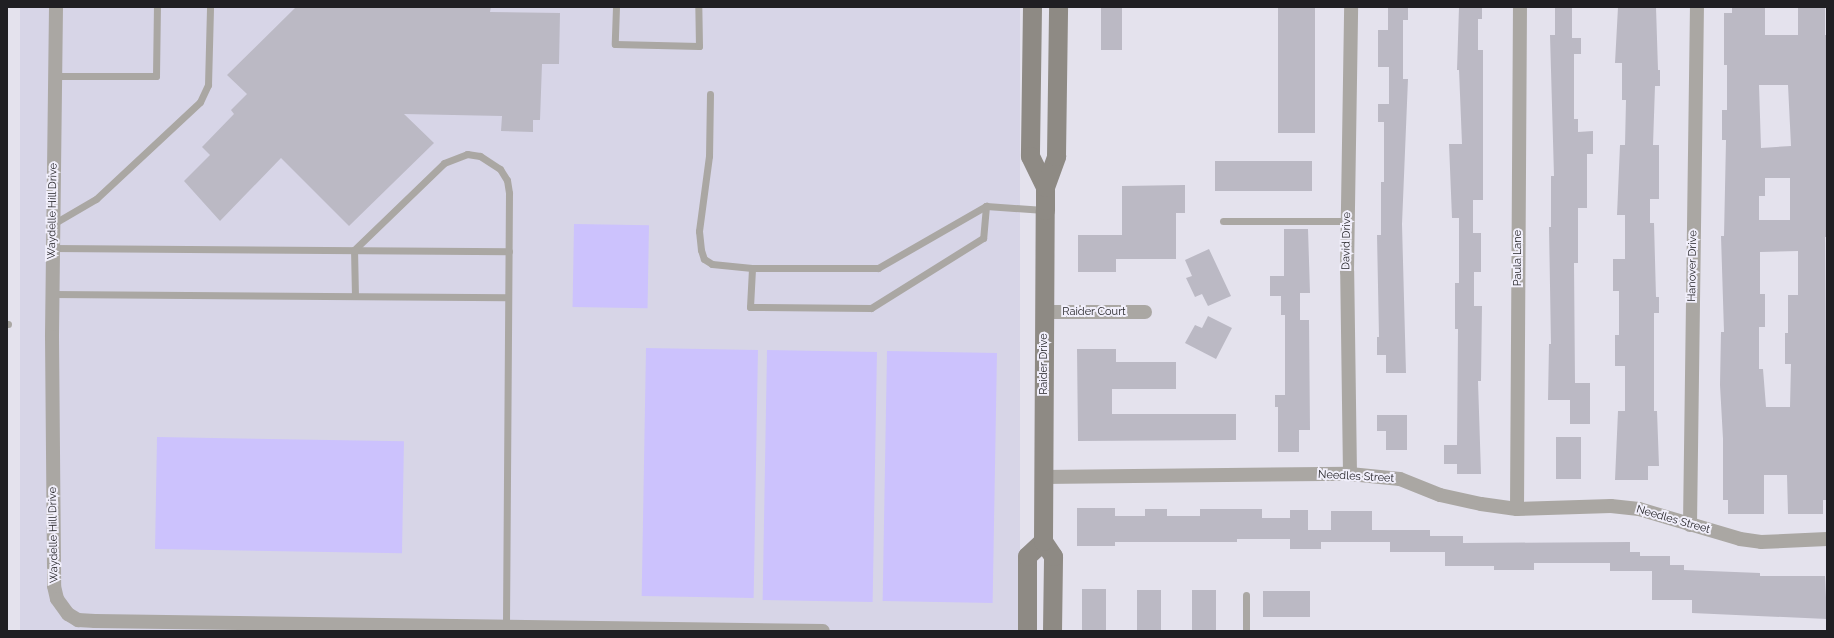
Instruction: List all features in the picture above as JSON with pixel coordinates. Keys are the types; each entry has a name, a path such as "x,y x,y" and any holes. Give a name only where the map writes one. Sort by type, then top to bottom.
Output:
{"main road":[{"name":"Raider Drive","path":"1032,7 1030,156 1045,187"},
{"name":"Raider Drive","path":"1043,541 1044,210 1045,187 1056,156 1058,7"},
{"path":"1027,631 1027,556 1043,541 1053,556 1052,631"}],"street":[{"name":"Waydelle Hill Drive","path":"56,7 52,294 54,586 57,599 68,614 78,620 94,621 823,631"},
{"name":"David Drive","path":"1350,474 1348,221 1351,7"},
{"name":"Paula Lane","path":"1517,509 1520,7"},
{"name":"Hanover Drive","path":"1690,524 1697,7"},
{"name":"Raider Court","path":"1044,312 1145,312"},
{"name":"Needles Street","path":"1043,477 1350,474 1400,479 1440,495 1517,509 1611,506 1638,509 1740,539 1761,542 1827,539"}],"lane":[{"path":"55,76 156,76 157,7"},
{"path":"53,224 96,199 200,102 208,84 210,7"},
{"path":"616,7 615,44 699,46 698,7"},
{"path":"710,94 709,156 700,230 701,250 704,259 712,264 752,268 878,268 986,206 1044,210"},
{"path":"355,296 354,250 444,163 455,157 467,154 480,156 491,161 500,169 507,180 508,251 506,627"},
{"path":"752,268 750,307 871,308 983,238 986,206"},
{"path":"1223,220 1348,221"},
{"path":"53,248 508,251"},
{"path":"52,294 508,297"},
{"path":"1246,595 1246,631"}],"shaded area":[{"path":"20,7 1020,7 1020,631 20,631"},
{"path":"574,224 649,225 648,308 573,307"},
{"path":"646,348 758,350 754,598 642,596"},
{"path":"767,350 877,352 873,602 763,600"},
{"path":"887,351 997,353 993,603 883,601"},
{"path":"157,437 404,441 402,553 155,549"}],"building":[{"path":"296,7 491,7 490,12 560,13 559,64 542,64 540,120 533,120 533,132 501,131 502,116 404,114 434,143 349,226 281,158 220,221 184,181 210,155 202,147 234,114 231,110 247,94 227,75"},
{"path":"1101,7 1122,7 1122,50 1101,50"},
{"path":"1278,7 1315,7 1315,133 1278,133"},
{"path":"1388,7 1408,7 1408,20 1403,20 1403,79 1408,79 1402,224 1406,373 1386,373 1386,355 1377,355 1377,337 1379,337 1377,235 1381,235 1381,182 1384,182 1384,122 1378,122 1378,104 1389,104 1389,67 1378,67 1378,30 1388,30"},
{"path":"1459,7 1482,7 1482,19 1478,19 1478,50 1483,50 1483,200 1473,200 1473,233 1481,233 1481,272 1474,272 1474,306 1482,306 1481,381 1478,381 1481,474 1457,474 1457,464 1444,464 1444,445 1457,445 1458,329 1455,329 1455,283 1459,283 1459,218 1452,218 1449,144 1462,144 1459,70 1457,70"},
{"path":"1555,7 1572,7 1572,38 1581,38 1581,54 1574,54 1574,119 1578,119 1578,132 1593,131 1593,154 1587,154 1587,208 1578,208 1578,263 1574,263 1575,383 1590,383 1590,424 1570,424 1570,400 1548,400 1549,344 1551,344 1549,227 1551,227 1551,176 1554,176 1550,35 1555,35"},
{"path":"1618,7 1656,7 1658,70 1660,70 1660,86 1655,86 1653,145 1659,145 1659,199 1650,199 1650,223 1654,223 1656,297 1659,297 1659,313 1654,313 1654,411 1657,411 1659,466 1648,466 1648,480 1615,480 1618,411 1625,411 1625,366 1615,366 1615,335 1619,335 1619,291 1613,291 1613,259 1625,259 1625,215 1617,215 1620,145 1625,145 1626,100 1622,100 1622,63 1615,63"},
{"path":"1732,7 1765,7 1765,35 1798,35 1798,7 1825,7 1825,35 1827,35 1827,237 1825,237 1827,500 1823,500 1823,514 1788,514 1787,475 1764,475 1764,514 1728,514 1728,500 1723,500 1723,439 1720,385 1721,332 1724,332 1721,236 1724,236 1726,140 1722,140 1722,110 1727,110 1727,65 1724,65 1724,13 1732,13","holes":["1759,85 1788,85 1791,146 1761,148","1765,178 1790,178 1790,220 1759,220 1759,196 1765,196","1798,251 1798,295 1788,295 1788,333 1785,333 1785,364 1791,364 1790,407 1766,407 1763,369 1759,369 1759,327 1765,327 1765,294 1760,294 1760,252"]},
{"path":"1215,161 1312,161 1312,191 1215,191"},
{"path":"1185,185 1185,213 1176,213 1176,259 1116,259 1116,272 1078,272 1078,235 1122,235 1122,186"},
{"path":"1284,229 1308,229 1310,293 1300,293 1300,320 1309,320 1310,430 1299,430 1299,452 1278,452 1278,407 1275,407 1275,395 1285,395 1285,315 1281,315 1281,296 1270,296 1270,276 1284,276"},
{"path":"1209,249 1231,296 1208,306 1202,294 1195,297 1186,278 1192,276 1185,260"},
{"path":"1208,316 1232,328 1216,359 1185,343 1195,325 1202,328"},
{"path":"1077,349 1116,349 1116,362 1176,362 1176,389 1112,389 1112,414 1236,414 1236,440 1078,441"},
{"path":"1377,415 1407,415 1407,450 1386,450 1386,431 1377,431"},
{"path":"1556,437 1581,437 1581,479 1556,479"},
{"path":"1077,508 1115,508 1115,516 1145,516 1145,509 1167,509 1167,516 1200,516 1200,509 1262,509 1262,518 1290,518 1290,510 1308,510 1308,530 1331,530 1331,511 1372,511 1372,530 1430,530 1430,536 1463,536 1463,543 1630,542 1630,552 1640,552 1640,556 1670,556 1670,565 1684,565 1684,570 1760,573 1760,576 1825,576 1827,619 1692,613 1692,600 1652,600 1652,571 1610,571 1610,563 1534,563 1534,570 1494,570 1494,566 1445,566 1445,552 1390,552 1390,542 1321,542 1321,549 1290,549 1290,539 1237,539 1237,542 1115,542 1115,546 1077,546"},
{"path":"1082,589 1106,589 1106,631 1082,631"},
{"path":"1137,590 1161,590 1161,631 1137,631"},
{"path":"1192,590 1216,590 1216,631 1192,631"},
{"path":"1263,591 1310,591 1310,617 1263,617"}]}
